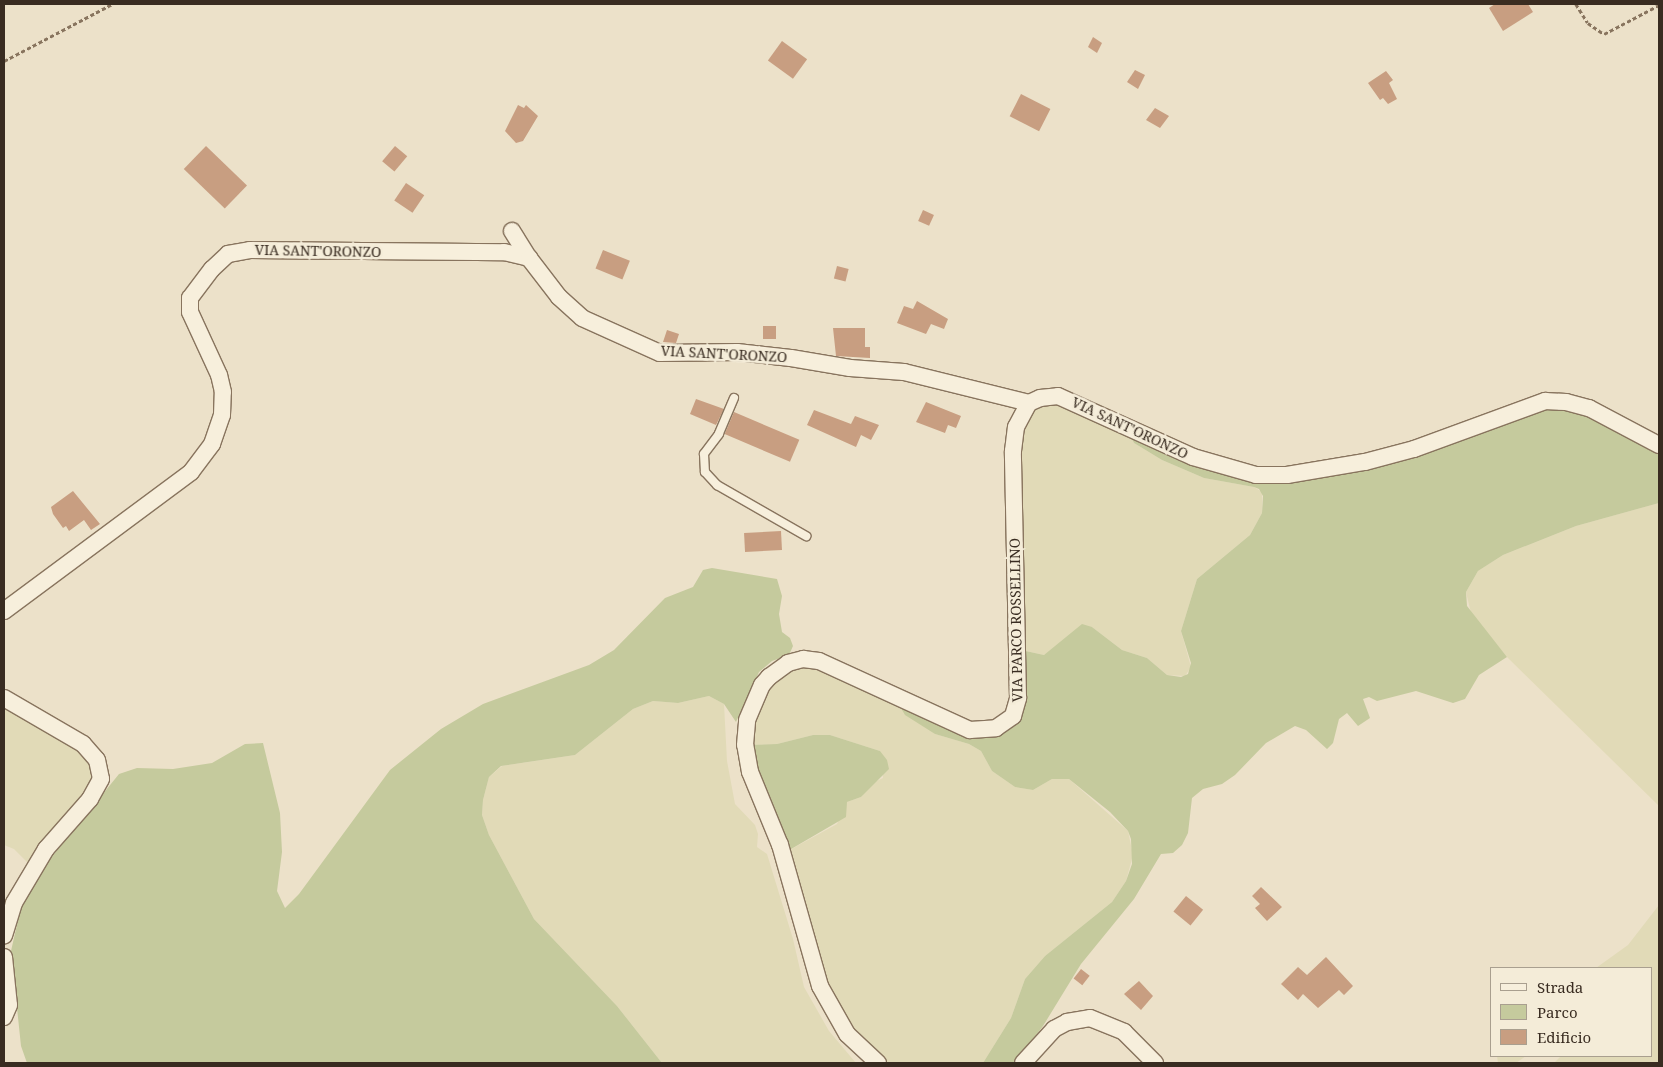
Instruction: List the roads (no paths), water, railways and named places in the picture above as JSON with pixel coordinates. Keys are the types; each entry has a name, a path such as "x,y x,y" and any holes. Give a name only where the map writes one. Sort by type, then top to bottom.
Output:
{"street":[{"name":"VIA SANT'ORONZO","path":"512,231 558,297 582,318 660,353 737,352 850,368 904,372 1029,403 1048,396 1066,398 1131,431 1192,458 1256,475 1287,475 1365,462 1414,449 1545,401 1566,402 1589,408 1659,445"},
{"name":"VIA SANT'ORONZO","path":"4,611 191,472 212,444 222,416 223,392 219,375 190,312 190,298 212,269 228,254 250,250 504,252 529,258"},
{"name":"VIA PARCO ROSSELLINO","path":"878,1063 847,1034 820,986 780,845 750,772 745,745 747,720 762,685 769,677 788,663 803,659 818,661 970,730 996,728 1013,716 1018,698 1013,451 1016,427 1029,403"},
{"path":"4,698 83,744 97,760 101,779 90,799 46,849 14,902 4,936"},
{"path":"4,957 9,1005 4,1017"},
{"path":"1023,1063 1054,1029 1067,1022 1090,1018 1124,1032 1155,1063"}],"lane":[{"path":"734,398 719,434 704,454 705,472 717,485 806,536"}]}
